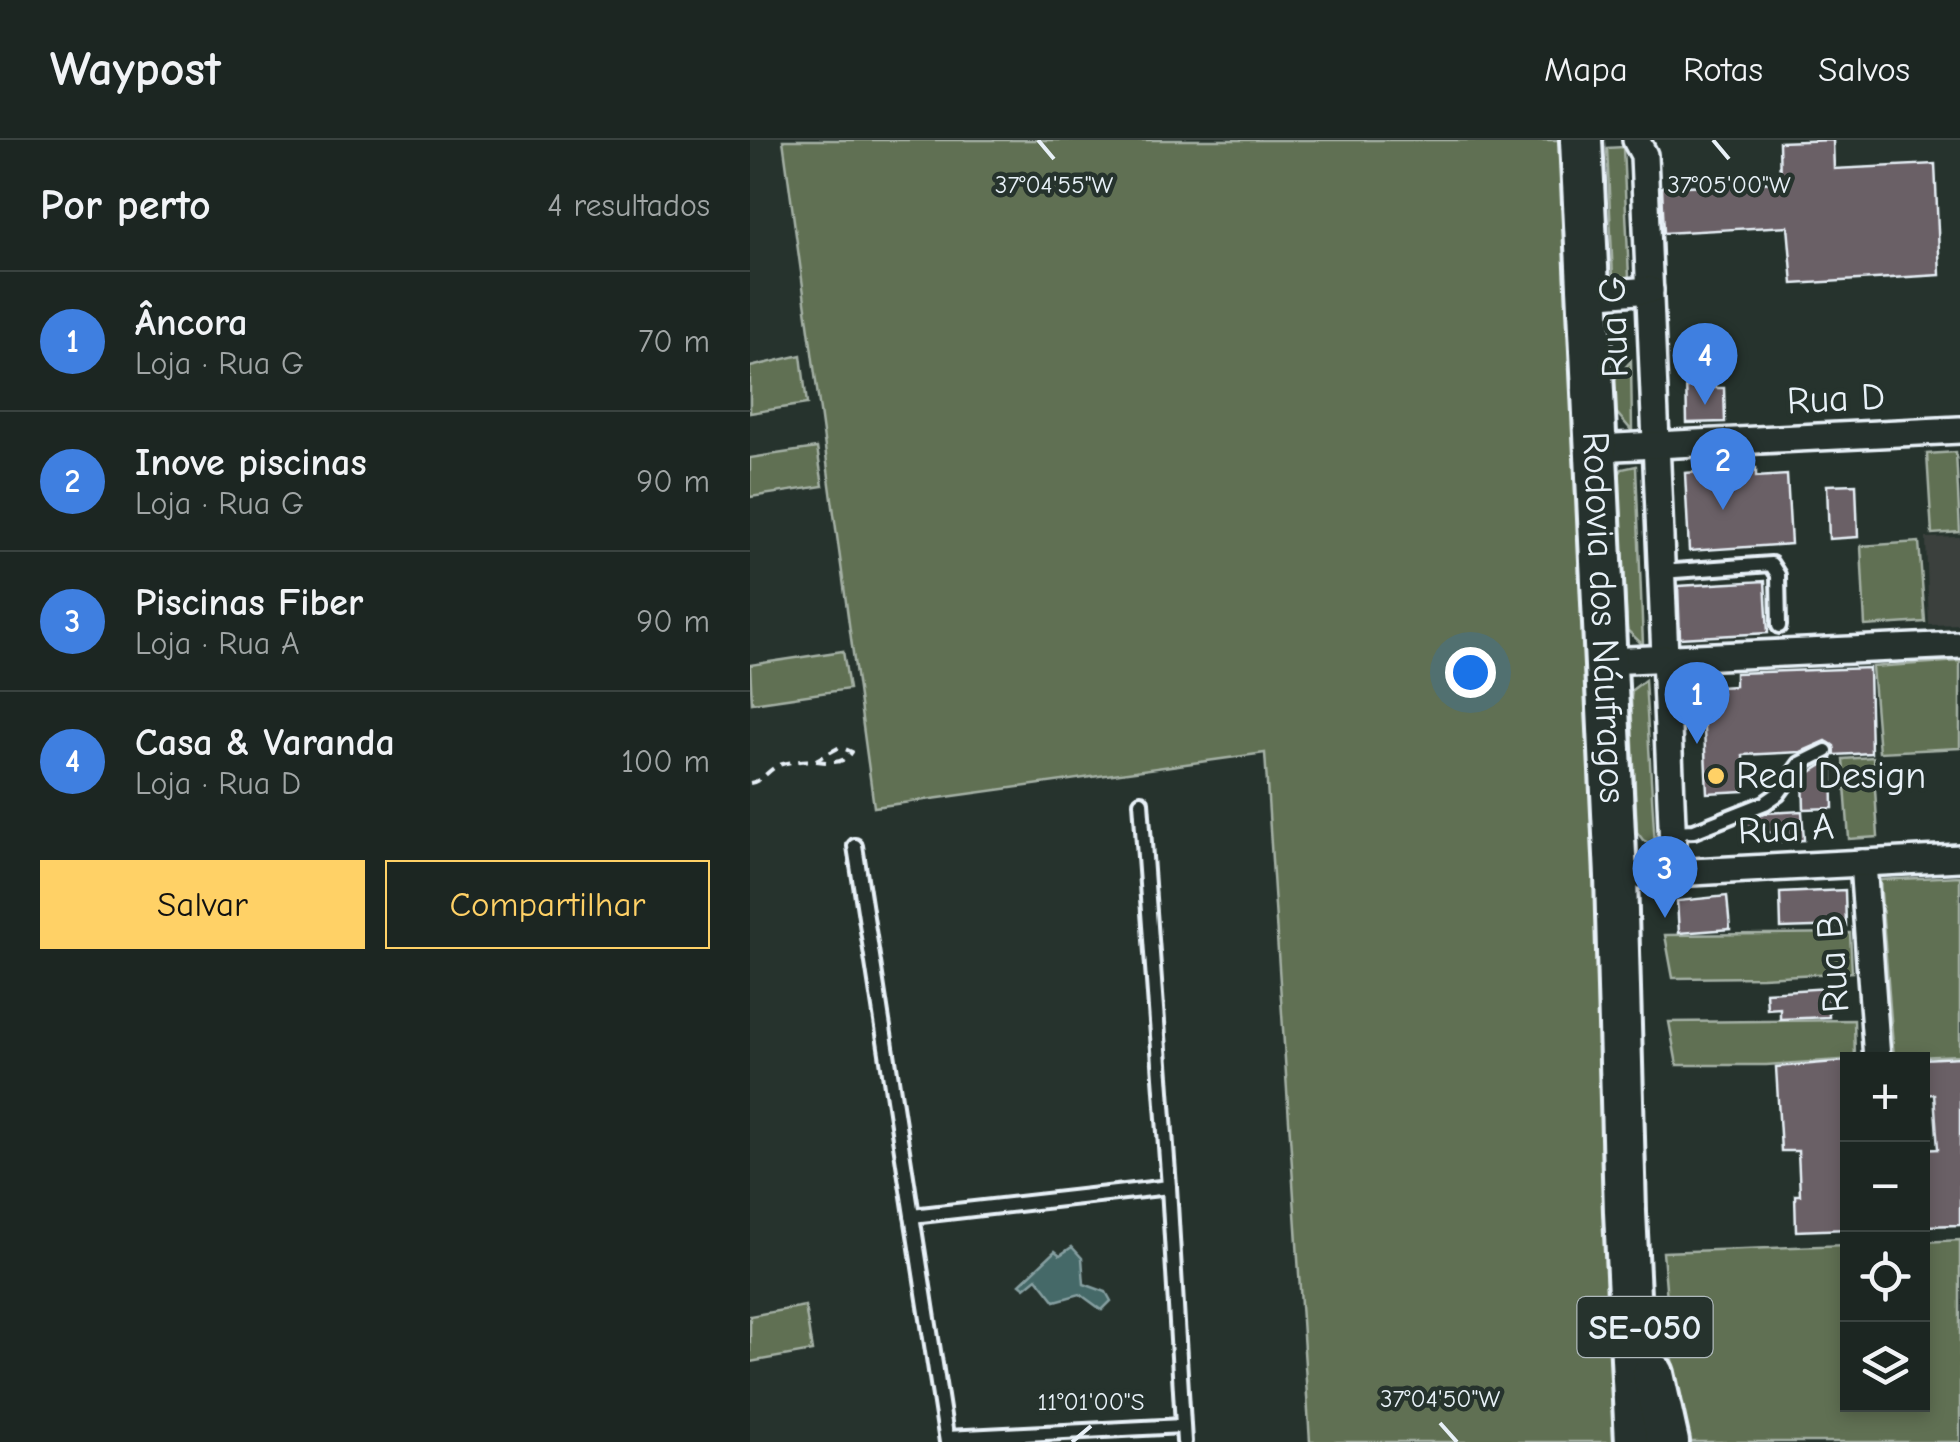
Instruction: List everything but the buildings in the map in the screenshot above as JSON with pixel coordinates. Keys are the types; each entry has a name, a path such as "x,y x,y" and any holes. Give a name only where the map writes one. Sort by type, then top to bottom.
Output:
{"main road":[{"name":"Rodovia dos Náufragos","path":"1582,140 1616,876 1625,1212"},
{"name":"SE-050","path":"1625,1212 1636,1442"},
{"name":"SE-050","path":"1625,1212 1668,1442"}],"street":[{"name":"Rua G","path":"1636,140 1644,155 1674,872"},
{"path":"1588,296 1650,290"},
{"name":"Rua D","path":"1596,448 1960,430"},
{"path":"1606,661 1960,646"},
{"name":"Rua A","path":"1616,876 1960,858"},
{"name":"Rua B","path":"1863,863 1876,1052"}],"lane":[{"path":"1661,572 1772,564 1778,574 1779,626"},
{"path":"1672,832 1694,831 1765,803 1778,794 1800,764 1826,751"},
{"path":"1140,802 1184,1442"},
{"path":"854,846 947,1440 1183,1426"},
{"path":"912,1216 1169,1187"}],"path":[{"path":"750,783 759,782 776,766 816,760 838,762 852,752 840,747 816,760"}],"shaded area":[{"path":"1960,537 1960,624 1929,625 1926,538"}],"green space":[{"path":"783,140 1559,140 1596,835 1616,1442 1310,1442 1265,753 874,807"},
{"path":"1623,147 1629,277 1613,278 1607,148"},
{"path":"801,355 807,404 750,413 750,367"},
{"path":"1631,361 1632,431 1615,411 1614,380"},
{"path":"817,448 823,486 750,497 750,458"},
{"path":"1956,452 1960,532 1932,534 1927,454"},
{"path":"1636,466 1643,645 1627,630 1619,474 1622,469"},
{"path":"1919,542 1925,622 1865,626 1861,546"},
{"path":"843,651 849,689 752,703 750,665"},
{"path":"1960,661 1960,748 1879,752 1872,667"},
{"path":"1645,680 1655,846 1637,832 1631,698 1632,690"},
{"path":"1873,757 1878,837 1849,839 1843,759"},
{"path":"1960,876 1960,1055 1894,1052 1880,880"},
{"path":"1850,933 1852,972 1673,978 1665,935"},
{"path":"1854,1020 1855,1052 1840,1052 1840,1060 1677,1065 1669,1022"},
{"path":"1960,1240 1960,1442 1682,1442 1663,1252 1840,1245 1840,1412 1930,1412 1930,1242"},
{"path":"805,1306 812,1351 750,1362 750,1316"}],"water":[{"path":"1072,1247 1082,1258 1084,1284 1106,1292 1111,1301 1102,1310 1080,1294 1055,1301 1037,1278 1025,1288 1020,1284 1055,1251 1060,1255"}],"place":[{"name":"Casa & Varanda","path":"1705,405"},
{"name":"Inove piscinas","path":"1723,510"},
{"name":"Âncora","path":"1697,744"},
{"name":"Real Design","path":"1716,776"},
{"name":"Piscinas Fiber","path":"1665,918"}]}
